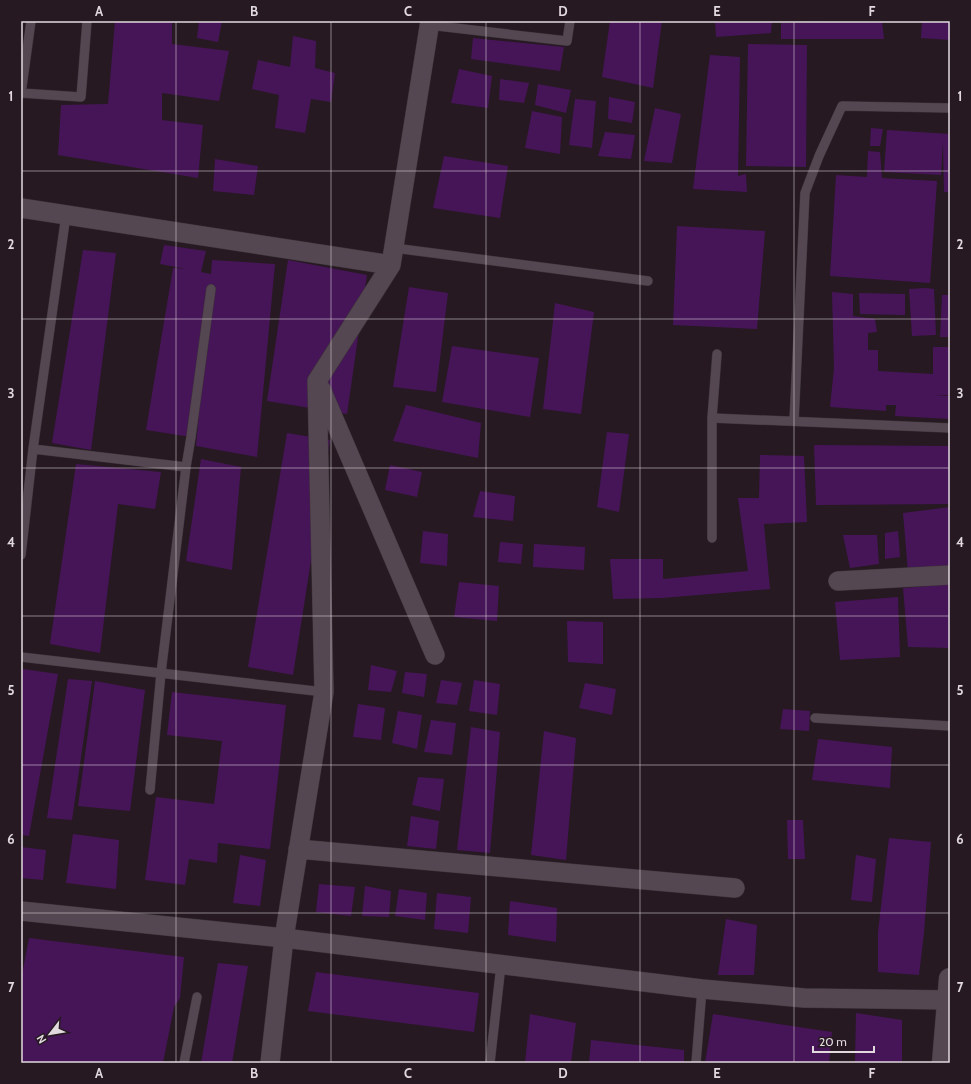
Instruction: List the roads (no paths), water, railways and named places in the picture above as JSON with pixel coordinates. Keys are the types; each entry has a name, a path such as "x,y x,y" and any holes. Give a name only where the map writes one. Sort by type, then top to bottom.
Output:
{"street":[{"path":"270,1063 284,938 324,692 317,381 393,257 429,23"},
{"path":"21,208 393,257"},
{"path":"317,381 435,655"},
{"path":"838,581 950,575"},
{"path":"298,849 735,888"},
{"path":"21,911 284,938 702,989 804,998 949,993 943,1063"}],"lane":[{"path":"31,21 23,51 21,93 81,97 87,21"},
{"path":"429,23 567,41 570,21"},
{"path":"794,421 805,193 819,156 842,106 950,108"},
{"path":"21,555 33,448 66,215"},
{"path":"393,257 648,281"},
{"path":"150,790 161,673 186,467 192,437 211,289"},
{"path":"712,538 712,418 717,354"},
{"path":"712,418 950,428"},
{"path":"33,448 186,467"},
{"path":"21,657 324,692"},
{"path":"815,718 950,726"},
{"path":"490,1063 501,965"},
{"path":"696,1063 702,989"},
{"path":"184,1063 197,996"}]}
